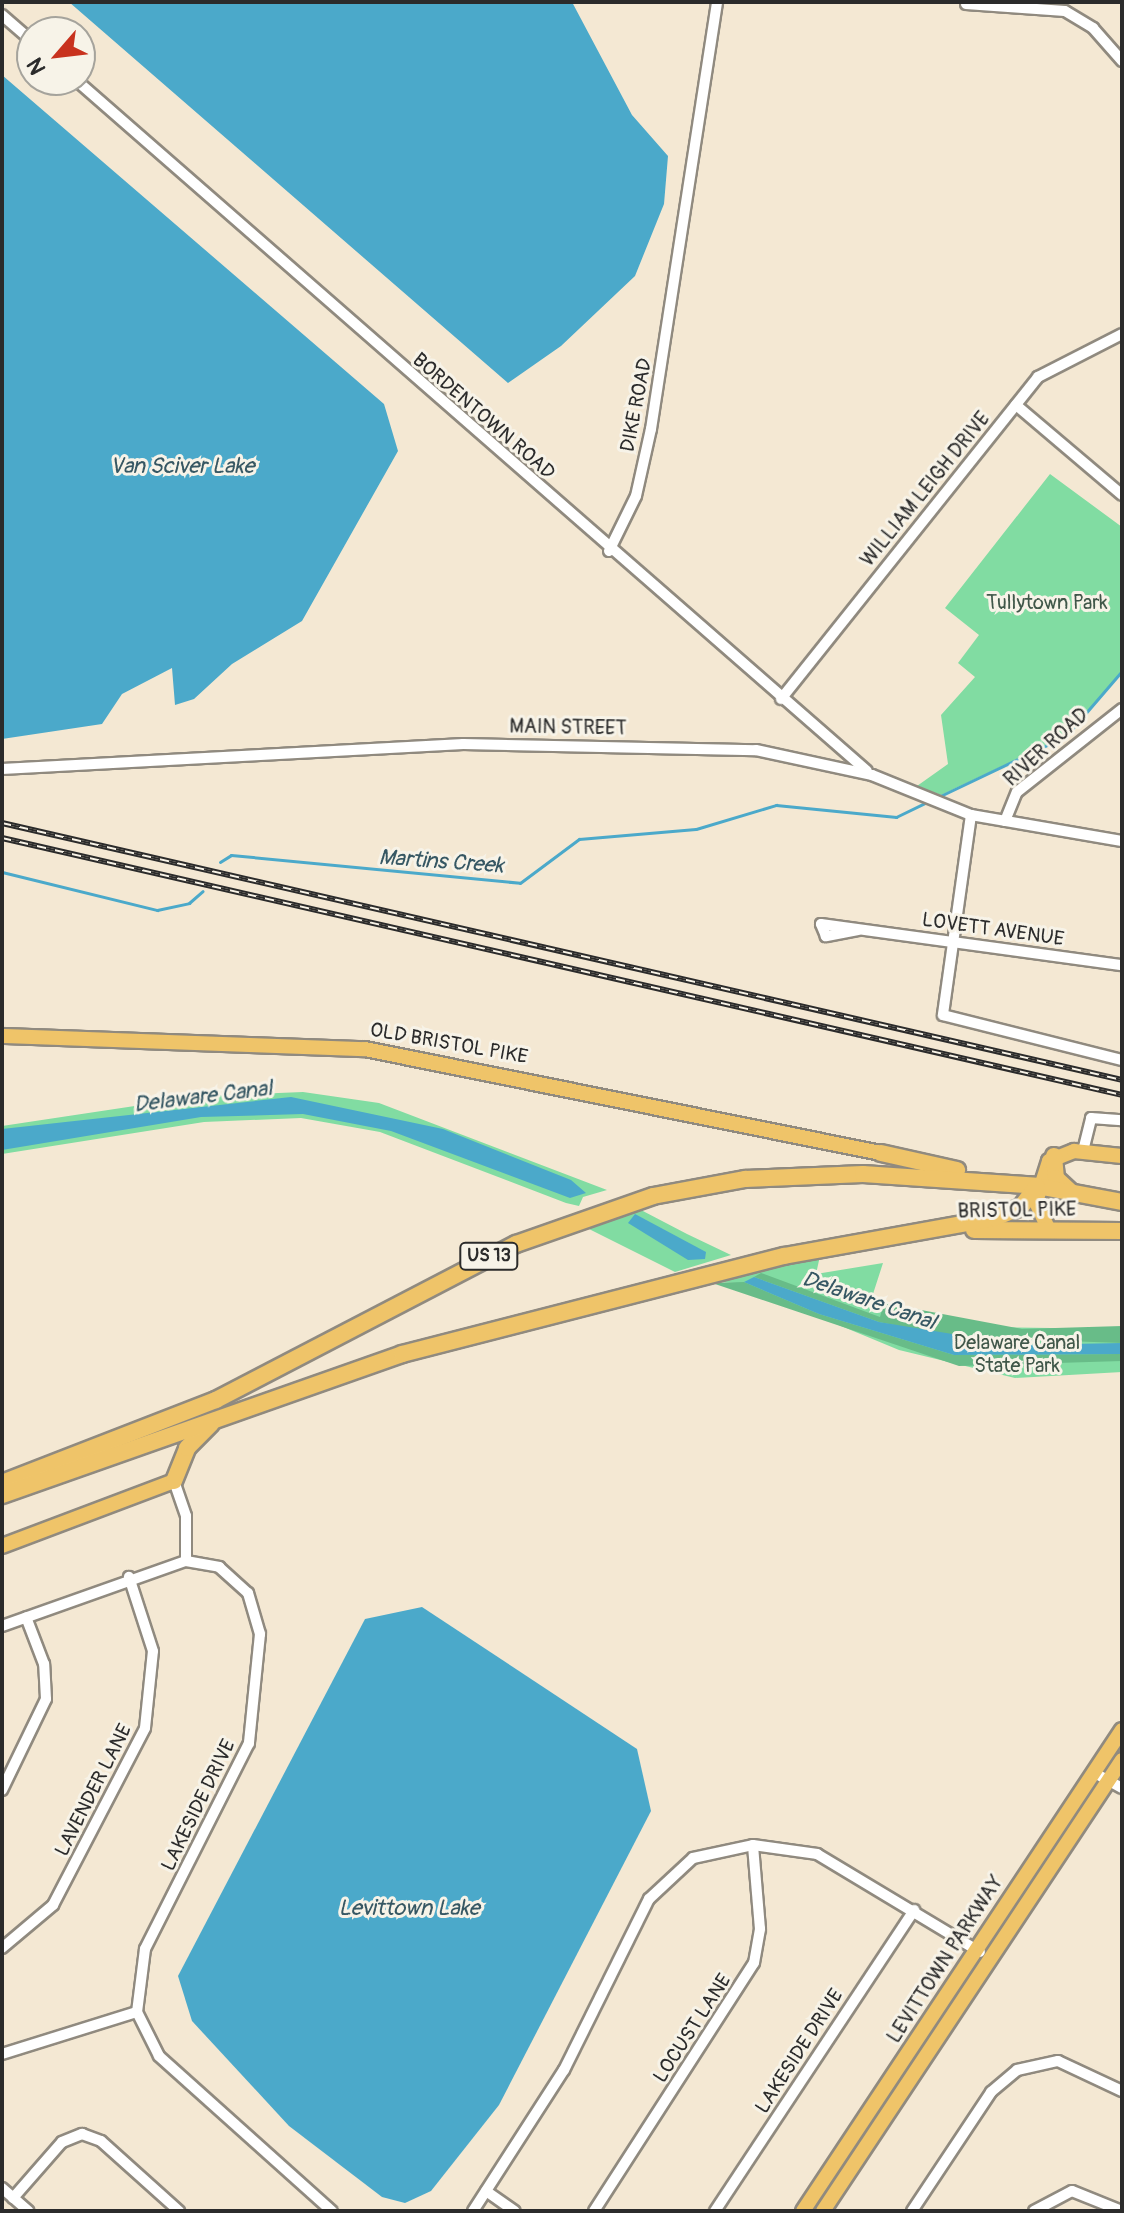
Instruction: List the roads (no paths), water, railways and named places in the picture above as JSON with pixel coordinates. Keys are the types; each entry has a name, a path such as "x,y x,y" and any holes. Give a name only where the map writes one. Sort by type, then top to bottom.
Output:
{"highway":[{"path":"881,1153 1013,1184"},
{"path":"1054,1156 1056,1178 1073,1193"},
{"name":"US 13","path":"2,1483 206,1405 459,1271 599,1212 774,1176 1037,1186"},
{"path":"2,1495 227,1413 463,1336 784,1256 913,1235 1009,1214 1037,1186"},
{"name":"BRISTOL PIKE","path":"1037,1186 1122,1202"},
{"name":"BRISTOL PIKE","path":"913,1235 1048,1228 1122,1231"},
{"path":"174,1481 192,1441 227,1413"}],"main road":[{"name":"OLD BRISTOL PIKE","path":"2,1036 232,1039 464,1064 881,1153"},
{"path":"1048,1228 1037,1209 1037,1186 1054,1156 1083,1151 1122,1156"},
{"path":"2,1546 174,1481"},
{"name":"LEVITTOWN PARKWAY","path":"805,2211 1122,1730"},
{"name":"LEVITTOWN PARKWAY","path":"823,2211 1122,1760"}],"street":[{"name":"DIKE ROAD","path":"609,551 639,485 681,260 717,2"},
{"path":"966,4 1029,5 1065,11 1093,28 1122,61"},
{"name":"BORDENTOWN ROAD","path":"94,96 609,551 872,775"},
{"name":"WILLIAM LEIGH DRIVE","path":"781,699 1047,368 1122,334"},
{"path":"1016,405 1122,495"},
{"name":"RIVER ROAD","path":"1005,821 1017,792 1122,709"},
{"name":"MAIN STREET","path":"2,769 501,744 756,750 872,775 971,815 1122,841"},
{"path":"971,815 942,1011 954,1023 1122,1060"},
{"name":"LOVETT AVENUE","path":"858,930 1122,965"},
{"path":"1083,1151 1091,1118 1122,1120"},
{"path":"2,1626 129,1577 186,1561 186,1516 174,1481"},
{"name":"LAKESIDE DRIVE","path":"186,1561 219,1567 248,1593 260,1634 258,1687 241,1763 140,1961 137,2012 159,2056 332,2211"},
{"name":"LAVENDER LANE","path":"2,1948 34,1926 60,1894 145,1728 153,1651 129,1577"},
{"path":"2,1790 46,1699 44,1664 26,1617"},
{"path":"1093,1772 1122,1788"},
{"path":"473,2211 582,2038 659,1885 705,1853 753,1845 817,1854 990,1958"},
{"name":"LOCUST LANE","path":"594,2211 754,1963 760,1929 753,1845"},
{"name":"LAKESIDE DRIVE","path":"715,2211 914,1910"},
{"path":"2,2054 137,2012"},
{"path":"912,2211 991,2092 1017,2070 1058,2061 1122,2091"},
{"path":"13,2198 62,2142 82,2134 101,2141 179,2211"},
{"path":"2,2188 28,2211"},
{"path":"486,2191 515,2211"},
{"path":"1034,2211 1072,2191 1122,2211"}],"water":[{"path":"69,2 572,2 632,115 668,156 664,204 635,276 561,346 508,383 96,25 96,16 85,16"},
{"name":"Van Sciver Lake","path":"2,75 16,87 16,96 26,96 384,404 398,451 302,621 232,664 194,699 175,705 172,668 122,694 102,724 2,739"},
{"path":"291,1097 443,1129 571,1180 586,1193 570,1198 391,1131 303,1114 201,1117 2,1150 2,1129"},
{"path":"635,1214 706,1252 705,1259 688,1260 628,1223"},
{"path":"754,1277 879,1322 1019,1345 1122,1343 1122,1354 954,1355 819,1314 744,1282"},
{"name":"Levittown Lake","path":"422,1607 637,1749 651,1811 499,2105 431,2191 405,2203 382,2197 289,2126 192,2021 178,1976 365,1619"}],"waterway":[{"name":"Martins Creek","path":"936,798 1066,736 1122,671"},
{"name":"Martins Creek","path":"220,862 231,855 520,883 579,839 696,829 776,805 896,817 929,801"},
{"name":"Martins Creek","path":"2,872 157,910 189,903 203,891"}],"railway":[{"path":"2,823 1122,1080"},
{"path":"2,838 1122,1095"}],"park label":[{"name":"Tullytown Park","path":"1047,602"},
{"name":"Delaware Canal State Park","path":"1017,1354"}],"water label":[{"name":"Delaware Canal","path":"203,1097"},
{"name":"Delaware Canal","path":"869,1301"}]}
